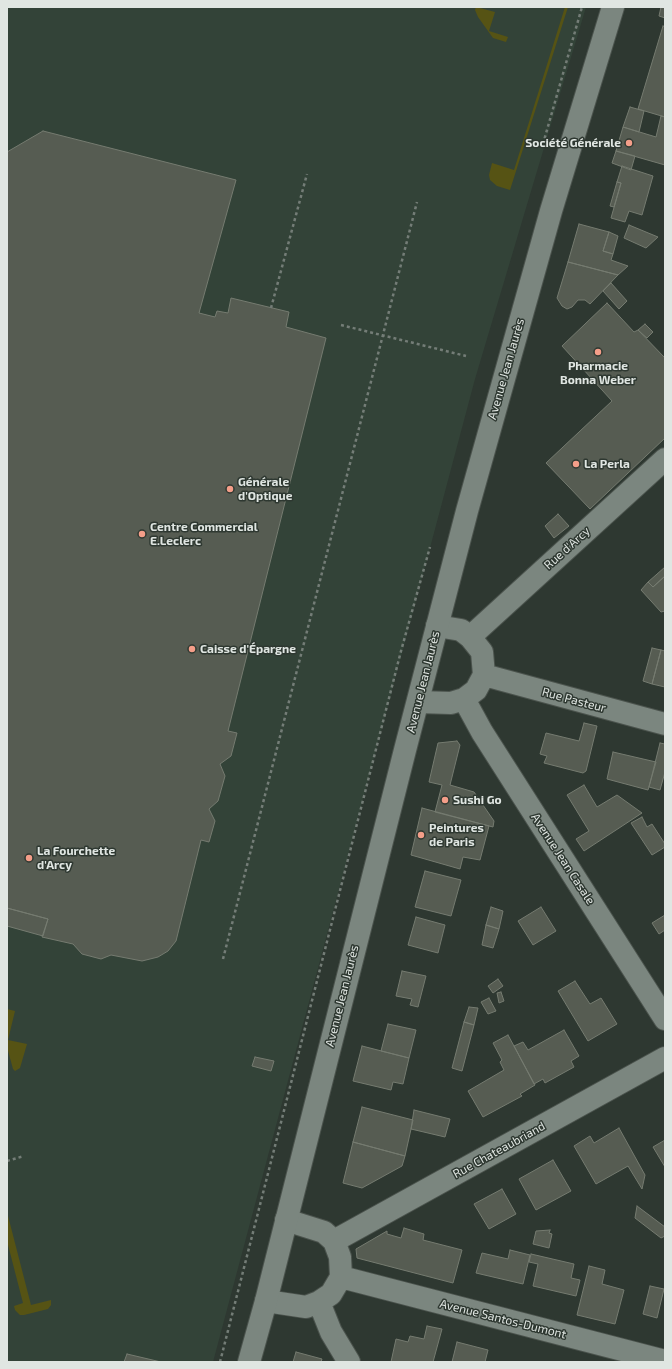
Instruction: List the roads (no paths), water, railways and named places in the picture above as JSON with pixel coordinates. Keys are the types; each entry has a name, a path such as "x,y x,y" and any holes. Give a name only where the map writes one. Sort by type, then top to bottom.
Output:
{"street":[{"name":"Avenue Jean Jaurès","path":"248,1362 266,1300 437,626 511,352 551,212 613,7"},
{"name":"Rue d'Arcy","path":"470,638 665,459"},
{"path":"418,702 451,703 464,699 476,690 484,675 482,652 470,638 461,630 437,626"},
{"name":"Rue Pasteur","path":"484,675 665,724"},
{"name":"Avenue Jean Casale","path":"464,699 482,732 665,1018"},
{"name":"Rue Chateaubriand","path":"334,1241 665,1058"},
{"path":"266,1300 306,1307 319,1302 331,1294 341,1277 340,1257 334,1241 324,1232 286,1220"},
{"name":"Avenue Santos-Dumont","path":"341,1277 665,1361"},
{"path":"319,1302 331,1332 349,1362"}],"place":[{"name":"Société Générale","path":"629,143"},
{"name":"Pharmacie Bonna Weber","path":"598,352"},
{"name":"La Perla","path":"576,464"},
{"name":"Générale d'Optique","path":"230,489"},
{"name":"Centre Commercial E.Leclerc","path":"142,534"},
{"name":"Caisse d'Épargne","path":"192,649"},
{"name":"Sushi Go","path":"445,800"},
{"name":"Peintures de Paris","path":"421,835"},
{"name":"La Fourchette d'Arcy","path":"29,858"}]}
